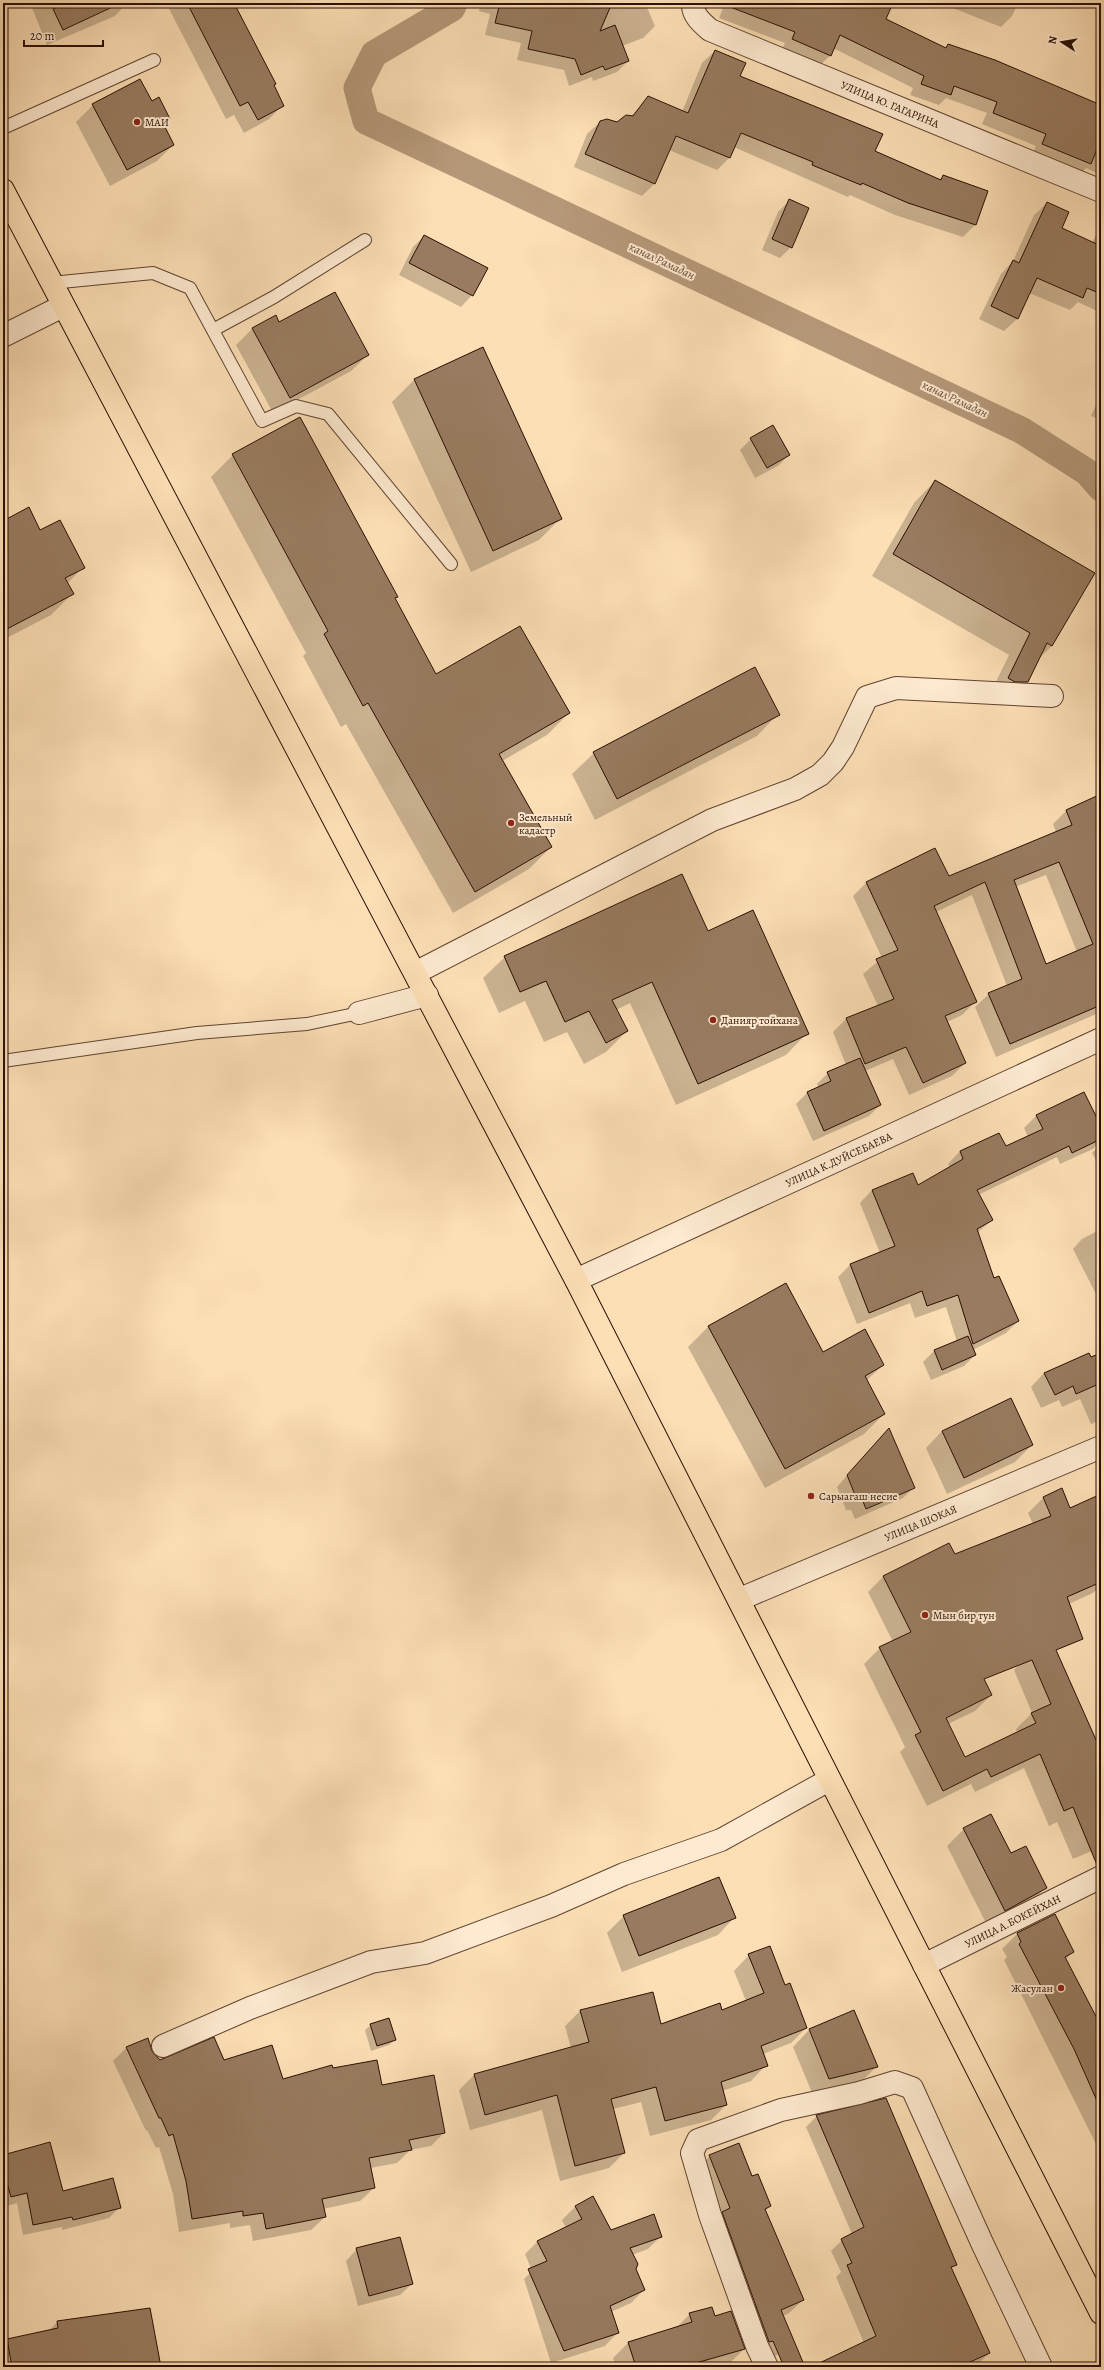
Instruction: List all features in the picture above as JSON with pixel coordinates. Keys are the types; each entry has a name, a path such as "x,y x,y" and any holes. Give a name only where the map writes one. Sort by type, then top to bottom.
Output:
{"highway":[{"path":"3,190 576,1280 740,1599 829,1780 1101,2313"}],"street":[{"name":"УЛИЦА Ю. ГАГАРИНА","path":"693,3 698,19 710,30 1101,191"},
{"path":"3,336 63,306"},
{"path":"415,973 712,820 795,789 820,775 833,762 843,746 867,697 896,688 1052,696"},
{"path":"359,1013 427,995"},
{"name":"УЛИЦА К.ДУЙСЕБАЕВА","path":"576,1280 1101,1039"},
{"name":"УЛИЦА ШОКАЯ","path":"740,1599 1101,1447"},
{"path":"163,2046 250,2008 371,1962 424,1953 551,1906 624,1874 721,1840 829,1780"},
{"name":"УЛИЦА А.БОКЕЙХАН","path":"924,1965 1101,1877"},
{"path":"768,2367 757,2346 710,2215 692,2153 698,2140 781,2110 859,2093 895,2082 912,2088 983,2245 1041,2367"}],"lane":[{"path":"3,128 154,60"},
{"path":"213,330 274,297 365,240"},
{"path":"51,283 152,273 190,288 262,421 296,406 328,414 451,564"},
{"path":"3,1061 197,1033 307,1024 359,1013"}],"building":[{"path":"65,3 121,3 63,30 53,9"},
{"path":"187,3 234,3 276,84 274,85 284,106 258,120 248,102 240,106"},
{"path":"500,3 612,3 600,31 615,25 629,61 605,70 603,66 581,75 575,59 528,49 532,31 495,23"},
{"path":"725,3 893,3 886,19 946,48 948,44 995,60 1101,105 1101,139 1091,164 1042,144 1046,134 993,113 997,102 954,86 951,95 921,84 924,76 840,35 831,56 792,39 795,32 725,5"},
{"path":"715,50 746,63 740,76 883,134 875,151 941,180 943,175 988,191 976,225 908,203 862,183 861,185 812,165 813,162 741,133 730,158 676,136 655,184 585,154 600,121 607,119 617,122 626,115 633,116 648,96 688,113"},
{"path":"140,79 152,101 159,97 170,119 163,123 174,145 127,170 92,104"},
{"path":"789,199 809,208 792,248 772,239"},
{"path":"1047,202 1069,212 1062,228 1101,246 1101,294 1087,288 1083,298 1037,278 1018,319 991,306 1013,260 1019,263"},
{"path":"424,235 488,268 473,296 409,263"},
{"path":"335,292 369,355 290,398 252,328 276,315 279,322"},
{"path":"483,347 562,519 493,551 414,379"},
{"path":"300,417 398,597 395,598 436,674 520,626 570,713 499,754 552,847 475,892 368,703 363,706 324,634 328,631 232,454"},
{"path":"773,425 790,455 767,468 750,438"},
{"path":"935,480 1095,573 1052,646 1047,643 1028,682 1015,682 1008,678 1030,633 893,554"},
{"path":"29,507 40,530 60,520 85,568 65,578 74,594 3,631 3,521"},
{"path":"755,667 780,715 617,799 593,752"},
{"path":"1101,794 1101,1005 1010,1044 988,993 1022,979 985,882 934,906 977,1002 945,1016 966,1063 923,1083 906,1047 865,1064 846,1018 894,999 876,959 898,950 866,882 935,848 949,876 1072,825 1066,810","holes":["1059,862 1093,944 1046,964 1014,880"]},
{"path":"682,874 708,931 753,910 809,1034 698,1084 652,982 612,1000 628,1031 606,1043 589,1011 565,1022 546,981 520,992 504,956"},
{"path":"860,1058 881,1105 824,1131 807,1092 831,1081 827,1072"},
{"path":"1084,1092 1101,1126 1101,1139 1072,1153 1069,1146 977,1190 993,1220 977,1229 994,1278 999,1276 1019,1321 973,1344 958,1295 927,1306 922,1291 869,1313 850,1264 895,1246 872,1190 913,1173 918,1185 963,1159 960,1151 999,1133 1006,1146 1043,1129 1036,1115"},
{"path":"786,1283 823,1352 865,1329 884,1365 865,1376 885,1414 785,1469 708,1326"},
{"path":"968,1336 976,1355 942,1370 934,1350"},
{"path":"1089,1353 1091,1357 1101,1353 1101,1383 1076,1394 1073,1386 1055,1395 1044,1373"},
{"path":"1011,1398 1033,1445 964,1478 942,1431"},
{"path":"889,1428 915,1488 866,1509 862,1499 857,1500 847,1475"},
{"path":"1062,1488 1070,1508 1101,1494 1101,1582 1067,1597 1083,1639 1056,1650 1101,1751 1101,1865 1097,1865 1073,1807 1064,1811 1040,1754 991,1777 987,1769 943,1791 915,1735 921,1732 879,1647 911,1632 883,1576 949,1543 955,1554 1051,1516 1043,1497","holes":["1032,1660 1051,1704 1031,1713 1036,1723 965,1757 946,1718 992,1695 984,1679"]},
{"path":"991,1814 1011,1853 1026,1846 1047,1888 1005,1911 963,1828"},
{"path":"719,1877 736,1918 639,1956 623,1915"},
{"path":"1055,1914 1074,1952 1065,1957 1101,2026 1101,2110 1074,2049 1019,1944 1021,1942 1017,1933"},
{"path":"770,1946 785,1985 790,1983 807,2028 761,2046 768,2066 721,2082 727,2105 665,2121 656,2087 611,2099 625,2153 575,2166 557,2095 485,2115 474,2074 589,2042 580,2010 653,1992 661,2024 720,2003 722,2010 764,1993 748,1954"},
{"path":"854,2010 878,2067 829,2079 809,2029"},
{"path":"389,2018 396,2040 377,2046 370,2024"},
{"path":"214,2037 224,2060 272,2045 283,2079 332,2065 333,2068 377,2060 382,2085 434,2075 445,2133 409,2140 412,2150 369,2158 375,2188 322,2199 326,2217 266,2229 263,2213 243,2216 243,2211 192,2219 186,2181 173,2134 169,2136 161,2118 159,2118 126,2047 148,2038 152,2051 160,2060"},
{"path":"886,2098 957,2265 951,2267 990,2353 959,2367 811,2367 876,2336 847,2265 852,2263 841,2239 864,2227 816,2115"},
{"path":"50,2142 63,2191 113,2178 121,2208 73,2220 72,2217 33,2225 27,2193 11,2197 3,2169 3,2155"},
{"path":"739,2143 752,2176 758,2174 771,2206 765,2209 804,2300 781,2310 805,2367 784,2367 773,2341 769,2342 722,2212 730,2208 709,2155"},
{"path":"593,2196 611,2230 654,2214 662,2237 630,2248 638,2264 636,2269 645,2290 610,2306 619,2333 564,2351 528,2269 547,2261 537,2241 582,2219 575,2206"},
{"path":"400,2237 413,2284 369,2296 356,2248"},
{"path":"712,2307 715,2316 731,2311 745,2349 682,2367 636,2367 628,2342 692,2322 689,2313"},
{"path":"150,2308 161,2367 12,2367 7,2339 58,2328 57,2321"}],"waterway":[{"name":"канал Рамадан","path":"454,3 452,8 374,54 357,88 366,121 1021,430 1087,472 1101,488"}],"place":[{"name":"МАИ","path":"137,122"},
{"name":"Земельный кадастр","path":"511,823"},
{"name":"Данияр тойхана","path":"713,1020"},
{"name":"Сарыагаш несие","path":"811,1496"},
{"name":"Мын бир тун","path":"925,1615"},
{"name":"Жасулан","path":"1061,1988"}]}
